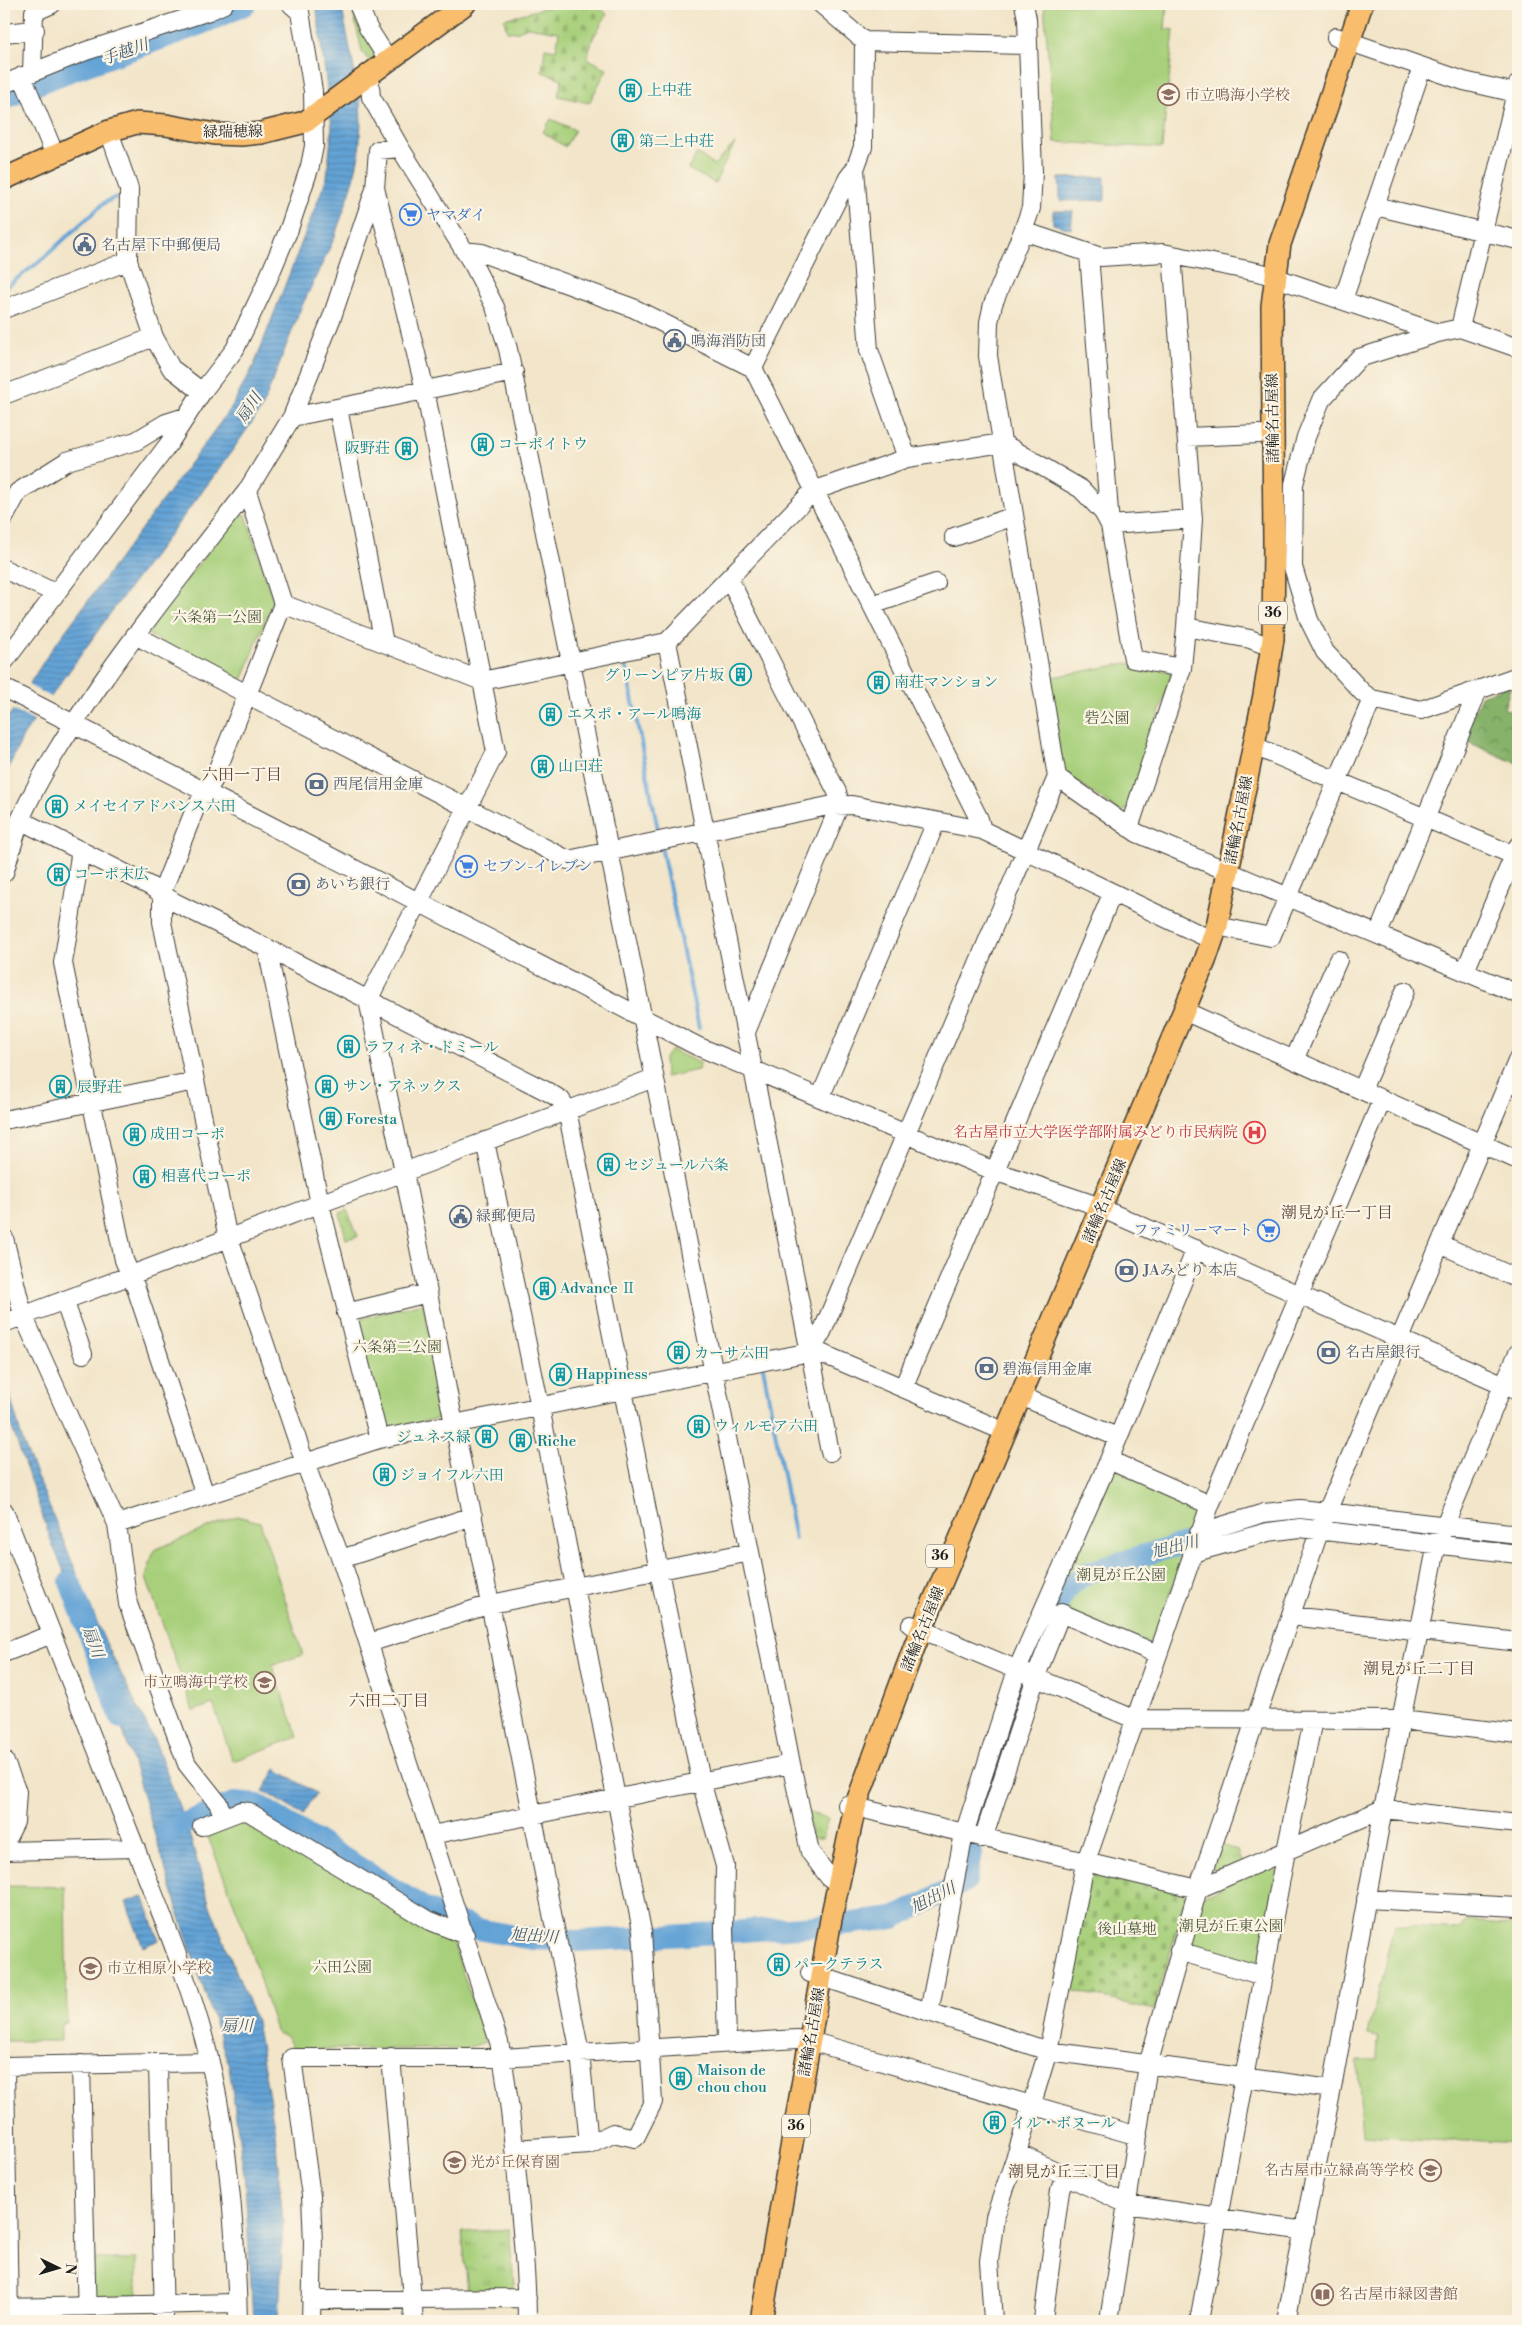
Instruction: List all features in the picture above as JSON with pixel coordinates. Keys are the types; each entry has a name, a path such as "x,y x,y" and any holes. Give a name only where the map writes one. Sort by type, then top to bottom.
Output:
{"main road":[{"name":"諸輪名古屋線","path":"1343,39 1348,4"},
{"name":"諸輪名古屋線","path":"916,1628 994,1426 1184,1011 1209,931 1254,746 1273,639 1272,306 1269,275 1269,232 1343,39 1362,4"},
{"name":"緑瑞穂線","path":"4,179 108,131 137,123 166,126 194,132 241,135 261,133 292,126 315,115 389,61 456,6"},
{"name":"諸輪名古屋線","path":"1223,869 1260,643 1258,328 1269,275"},
{"name":"諸輪名古屋線","path":"748,2321 804,2040 824,1925 864,1743 1021,1396 1095,1206 1209,931"},
{"name":"諸輪名古屋線","path":"761,2321 804,2040"}],"street":[{"path":"52,4 34,8 35,30 26,76 55,155"},
{"path":"4,84 86,51 209,11 224,4"},
{"path":"4,662 168,445 202,392 235,349 289,229 310,166 314,146 315,115 300,12 291,4"},
{"path":"358,4 368,28 389,61"},
{"path":"821,4 864,41 1027,45"},
{"path":"810,1352 822,1332 1057,777 988,356 989,322 993,304 1031,208 1034,172 1024,4"},
{"path":"4,33 35,30"},
{"path":"1343,39 1464,81 1517,88 1460,328"},
{"path":"753,368 843,186 855,169 863,148 864,41"},
{"path":"1343,300 1422,66"},
{"path":"366,77 371,97 400,148 464,251 495,308 514,372 791,1764 810,1852 833,1881"},
{"path":"108,131 129,189 128,261 154,337 171,368 202,392"},
{"path":"4,873 20,820 65,721 135,635 247,491 292,417 332,317 375,188 378,150 400,148"},
{"path":"855,169 869,350 907,458"},
{"path":"375,188 425,390 496,752 368,1000 580,2053 589,2144"},
{"path":"1375,206 1518,240"},
{"path":"1023,231 1101,257 1163,253 1269,275 1438,333"},
{"path":"464,251 482,252 633,308 753,368 979,819 982,830"},
{"path":"1089,254 1110,525 1133,659 1182,668"},
{"path":"1129,828 1182,668 1186,627 1193,519 1172,255"},
{"path":"4,309 128,261"},
{"path":"1518,348 1460,328 1359,358 1321,400 1306,437 1294,484 1293,568 1309,620 1325,652 1363,693 1372,699 1421,710 1518,676"},
{"path":"4,395 154,337"},
{"path":"292,417 514,372"},
{"path":"338,408 384,643"},
{"path":"4,518 18,492 68,461 136,440 166,423 185,417"},
{"path":"1187,437 1260,434"},
{"path":"283,604 482,681 667,642 813,491 907,458 1002,443 1081,490 1103,512 1110,525"},
{"path":"247,491 283,604 246,693 213,781 195,809 162,892 162,922 224,1220 305,1463 369,1643 462,1927 502,2058 514,2149 527,2298 527,2321"},
{"path":"954,537 1014,516"},
{"path":"1110,525 1193,519"},
{"path":"4,569 55,593"},
{"path":"729,579 837,792 840,804 746,1032"},
{"path":"872,605 936,583"},
{"path":"1186,627 1250,639 1260,643"},
{"path":"135,635 568,860 840,804 982,830 1112,894 1209,931 1271,937 1372,699"},
{"path":"667,642 830,1452"},
{"path":"5,688 204,793 697,1046 994,1171 1095,1206 1511,1388"},
{"path":"1378,934 1478,690"},
{"path":"1254,746 1425,818 1517,853 1465,971"},
{"path":"1057,777 1129,828 1518,994"},
{"path":"20,820 162,892 174,902 550,1093 561,1100 567,1110 701,1781 725,1866 724,1932 727,2042"},
{"path":"820,1098 936,822"},
{"path":"81,850 63,963 124,1260 205,1495"},
{"path":"903,1388 1112,894"},
{"path":"267,948 320,1204 379,1439"},
{"path":"1294,1060 1338,960"},
{"path":"1362,1090 1405,991"},
{"path":"1184,1011 1518,1160"},
{"path":"1109,2321 1148,2065 1198,1889 1323,1521 1518,1059"},
{"path":"12,1320 654,1078"},
{"path":"4,1120 195,1081"},
{"path":"993,2321 989,2261 994,2217 1017,2153 1030,2105 1048,2051 1085,1864 1210,1505 1382,1100"},
{"path":"485,1141 540,1407 643,1936 648,2048 653,2102 635,2138 612,2134 589,2144 514,2149"},
{"path":"4,1238 12,1320 117,1524 128,1604 187,1764 221,1811"},
{"path":"1440,1244 1518,1279"},
{"path":"929,2012 953,1886 974,1836 1027,1674 1117,1437 1196,1249"},
{"path":"346,1313 428,1293"},
{"path":"64,1300 83,1354"},
{"path":"117,1524 379,1439 810,1352 823,1354 994,1426"},
{"path":"1286,2321 1332,2090 1383,1808 1440,1535 1511,1388 1518,1353"},
{"path":"1021,1396 1117,1437"},
{"path":"1108,1460 1210,1505"},
{"path":"4,1511 183,1970 209,2062 225,2144 232,2210 238,2321"},
{"path":"341,1560 473,1516"},
{"path":"1196,1542 1300,1528 1323,1521 1440,1535 1518,1554"},
{"path":"1440,1535 1518,1534"},
{"path":"369,1643 490,1604 750,1552"},
{"path":"1027,1674 1061,1613 1157,1654"},
{"path":"1291,1616 1518,1642"},
{"path":"916,1628 1134,1720 1401,1720 1518,1734"},
{"path":"4,1653 52,1634"},
{"path":"1199,2321 1286,1851 1313,1720"},
{"path":"4,1760 17,1792 15,1822 4,1844"},
{"path":"432,1835 791,1764"},
{"path":"851,1806 1085,1864 1198,1889 1383,1808 1518,1824"},
{"path":"202,1826 221,1811 240,1811 258,1816 428,1920 462,1927"},
{"path":"4,1851 136,1848"},
{"path":"1366,1899 1518,1907"},
{"path":"1179,1951 1263,1976"},
{"path":"816,1975 1048,2051 1332,2090"},
{"path":"311,2321 313,2244 311,2196 292,2058 502,2058 727,2042 804,2040 1138,2136"},
{"path":"391,2058 414,2299 414,2321"},
{"path":"209,2062 4,2066 7,2312 164,2313 237,2302"},
{"path":"158,2063 164,2313"},
{"path":"81,2064 86,2314"},
{"path":"1017,2153 1127,2204 1305,2231"},
{"path":"1042,2321 1060,2190 1064,2176"},
{"path":"311,2300 527,2298"}],"green space":[{"path":"558,4 597,4 607,14 593,38 587,58 607,69 589,103 558,96 562,79 542,72 545,48 556,50 559,32 528,27 516,32 507,31 504,19"},
{"path":"1044,4 1167,4 1165,29 1174,30 1162,148 1055,142"},
{"path":"353,11 380,57 371,64 362,52"},
{"path":"551,119 575,130 565,147 543,132"},
{"path":"735,143 715,183 688,169 697,153 714,165"},
{"name":"六条第一公園","path":"237,514 246,515 273,601 243,678 237,681 149,635 148,630"},
{"name":"砦公園","path":"1127,663 1172,672 1130,808 1120,812 1069,776 1063,768 1048,678"},
{"path":"1511,685 1504,709 1518,712 1518,764 1463,740 1481,696"},
{"path":"671,1050 700,1063 698,1070 665,1077 664,1059"},
{"path":"347,1210 358,1236 346,1239 340,1213"},
{"name":"六条第二公園","path":"423,1303 446,1413 442,1418 386,1429 381,1427 354,1320"},
{"name":"潮見が丘公園","path":"1115,1469 1198,1506 1199,1511 1153,1643 1146,1646 1050,1604"},
{"path":"237,1516 260,1522 303,1655 272,1665 298,1737 233,1761 213,1704 193,1711 146,1577 154,1550"},
{"path":"806,1812 828,1818 823,1838 812,1838"},
{"name":"六田公園","path":"241,1815 451,1936 485,2042 464,2049 293,2049 285,2036 277,2034 244,1929 208,1837 208,1832"},
{"path":"1219,1844 1238,1851 1243,1864 1219,1875 1211,1867"},
{"name":"潮見が丘東公園","path":"1269,1864 1277,1871 1260,1967 1187,1946 1201,1897"},
{"name":"後山墓地","path":"1095,1872 1183,1893 1186,1898 1154,2010 1066,1989 1089,1875"},
{"path":"4,1886 65,1887 67,2022 61,2023 61,2041 4,2041"},
{"path":"1468,1921 1518,1925 1518,2144 1363,2135 1357,2060 1377,2060 1378,2037 1368,2035 1394,1925 1459,1929"},
{"path":"509,2229 514,2285 508,2291 468,2292 462,2232"},
{"path":"90,2259 137,2259 137,2300 96,2300 90,2295"}],"water":[{"name":"扇川","path":"316,4 341,4 360,98 359,155 352,186 334,239 301,308 262,408 220,468 112,611 23,736 4,778 4,724 49,653 231,408 254,365 327,177 332,127"},
{"path":"1105,177 1105,200 1060,201 1059,178"},
{"path":"1053,211 1073,211 1071,229 1053,224"},
{"name":"扇川","path":"4,1375 24,1445 103,1637 156,1744 189,1833 210,1906 256,2021 275,2132 283,2222 279,2321 253,2321 245,2183 229,2066 179,1914 99,1652 53,1546 4,1405"},
{"path":"276,1769 316,1793 303,1815 263,1791"},
{"path":"143,1896 159,1940 143,1947 126,1902"}],"pier":[{"path":"26,684 53,698 36,722 11,709"}],"waterway":[{"name":"手越川","path":"4,99 64,73 186,30 246,4"},
{"path":"4,286 6,287 39,262 104,203 116,197"},
{"path":"624,656 659,835"},
{"path":"661,846 699,1028"},
{"path":"763,1367 795,1539"},
{"name":"旭出川","path":"166,1831 234,1803 258,1805 426,1909 477,1929 532,1939 576,1941 686,1935 844,1924 894,1918 966,1881 975,1829 1031,1665 1056,1607 1068,1587 1087,1573 1144,1555 1262,1523 1284,1519 1313,1519 1518,1544"},
{"name":"扇川","path":"70,1582 121,1718"}],"place":[{"name":"上中荘","path":"631,90"},
{"name":"市立鳴海小学校","path":"1169,95"},
{"name":"第二上中荘","path":"623,141"},
{"name":"ヤマダイ","path":"410,215"},
{"name":"名古屋下中郵便局","path":"85,245"},
{"name":"鳴海消防団","path":"675,341"},
{"name":"コーポイトウ","path":"482,444"},
{"name":"阪野荘","path":"406,448"},
{"name":"グリーンピア片坂","path":"740,675"},
{"name":"南荘マンション","path":"878,682"},
{"name":"エスポ・アール鳴海","path":"551,714"},
{"name":"山口荘","path":"542,766"},
{"name":"西尾信用金庫","path":"317,784"},
{"name":"メイセイアドバンス六田","path":"57,806"},
{"name":"セブン-イレブン","path":"467,866"},
{"name":"コーポ末広","path":"58,874"},
{"name":"あいち銀行","path":"299,884"},
{"name":"ラフィネ・ドミール","path":"349,1047"},
{"name":"サン・アネックス","path":"327,1086"},
{"name":"辰野荘","path":"61,1087"},
{"name":"Foresta","path":"330,1119"},
{"name":"名古屋市立大学医学部附属みどり市民病院","path":"1254,1132"},
{"name":"成田コーポ","path":"134,1134"},
{"name":"セジュール六条","path":"608,1165"},
{"name":"相喜代コーポ","path":"145,1176"},
{"name":"緑郵便局","path":"460,1216"},
{"name":"ファミリーマート","path":"1269,1230"},
{"name":"JAみどり 本店","path":"1127,1270"},
{"name":"Advance Ⅱ","path":"544,1288"},
{"name":"名古屋銀行","path":"1329,1352"},
{"name":"カーサ六田","path":"678,1353"},
{"name":"碧海信用金庫","path":"986,1369"},
{"name":"Happiness","path":"560,1374"},
{"name":"ウィルモア六田","path":"698,1426"},
{"name":"ジュネス緑","path":"487,1437"},
{"name":"Riche","path":"521,1441"},
{"name":"ジョイフル六田","path":"384,1475"},
{"name":"市立鳴海中学校","path":"264,1682"},
{"name":"パークテラス","path":"778,1964"},
{"name":"市立相原小学校","path":"91,1968"},
{"name":"Maison de chou chou","path":"681,2079"},
{"name":"イル・ボヌール","path":"995,2123"},
{"name":"光が丘保育園","path":"454,2162"},
{"name":"名古屋市立緑高等学校","path":"1430,2170"},
{"name":"名古屋市緑図書館","path":"1322,2294"}],"district":[{"name":"六田一丁目","path":"242,775"},
{"name":"潮見が丘一丁目","path":"1337,1213"},
{"name":"潮見が丘二丁目","path":"1419,1669"},
{"name":"六田二丁目","path":"389,1701"},
{"name":"潮見が丘三丁目","path":"1064,2172"}]}
